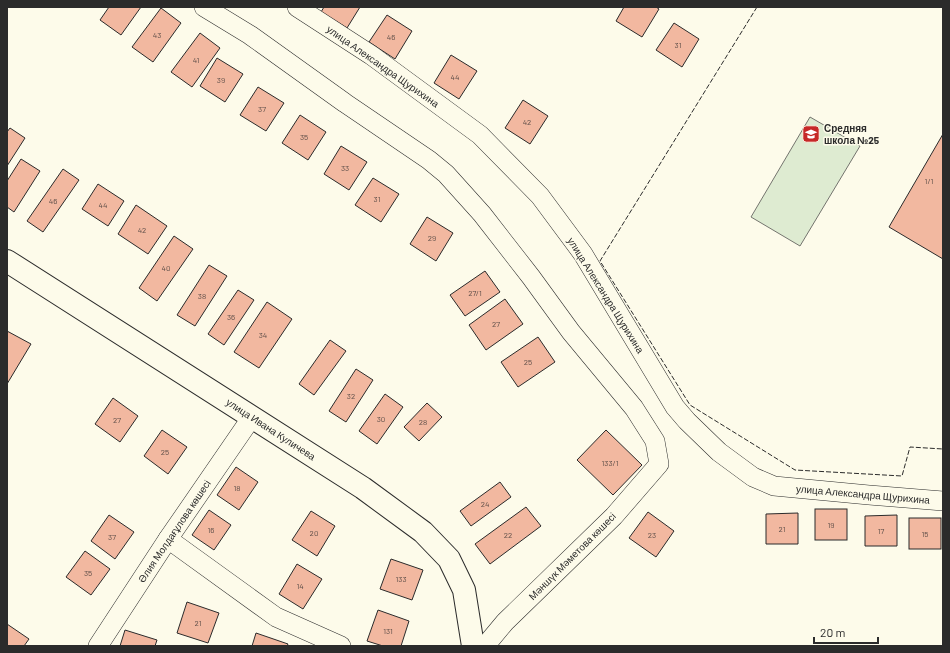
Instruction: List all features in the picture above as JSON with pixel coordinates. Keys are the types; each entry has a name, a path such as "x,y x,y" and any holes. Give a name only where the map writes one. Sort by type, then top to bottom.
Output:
{"street":[{"name":"Мәншүк Мәметова көшесі","path":"204,7 250,35 345,103 429,160 446,174 482,214 571,332 634,408 654,441 659,464 614,516 505,622 485,646"},
{"name":"улица Александра Щурихина","path":"297,7 371,55 480,135 540,196 583,254 675,407 687,421 725,456 753,477 774,486 943,501"},
{"name":"улица Ивана Куличева","path":"7,260 363,488 423,532 450,559 464,590 473,646"},
{"name":"Әлия Молдағұлова көшесі","path":"98,646 168,539 252,417"},
{"path":"168,539 276,617 341,646"}],"green space":[{"path":"810,117 860,146 800,246 751,217"}],"building":[{"path":"109,7 141,7 121,35 100,20"},
{"path":"324,7 360,7 347,28 321,12"},
{"path":"624,7 656,7 659,9 642,37 616,21"},
{"path":"161,8 181,23 153,62 132,47"},
{"path":"387,15 412,31 395,59 369,42"},
{"path":"674,23 699,39 682,67 656,50"},
{"path":"200,33 220,48 192,87 171,72"},
{"path":"451,55 477,71 459,99 434,83"},
{"path":"217,58 243,74 225,102 200,86"},
{"path":"258,87 284,103 266,131 240,115"},
{"path":"523,100 548,116 530,144 505,128"},
{"path":"300,115 326,132 308,160 282,143"},
{"path":"10,128 25,138 7,166 7,132"},
{"path":"943,134 943,259 889,227"},
{"path":"341,146 367,162 349,190 324,174"},
{"path":"21,159 40,171 14,212 7,207 7,181"},
{"path":"63,169 79,180 43,232 27,221"},
{"path":"373,178 399,194 381,222 355,205"},
{"path":"98,184 124,201 108,226 82,209"},
{"path":"136,205 167,226 148,254 118,234"},
{"path":"427,217 453,233 436,261 410,244"},
{"path":"174,236 193,249 157,301 139,288"},
{"path":"209,265 227,276 195,326 177,315"},
{"path":"485,271 500,292 465,316 450,295"},
{"path":"238,290 254,300 224,345 208,334"},
{"path":"505,299 523,324 486,350 469,325"},
{"path":"267,302 292,319 259,368 234,352"},
{"path":"7,331 31,344 7,384"},
{"path":"538,337 555,362 518,387 501,362"},
{"path":"330,340 346,351 314,395 299,384"},
{"path":"356,369 373,380 346,422 329,411"},
{"path":"385,394 403,407 377,444 359,431"},
{"path":"113,398 138,416 120,442 95,424"},
{"path":"427,403 442,417 419,441 404,427"},
{"path":"162,430 187,447 168,474 144,456"},
{"path":"606,430 642,465 613,495 577,460"},
{"path":"236,467 258,482 239,510 217,495"},
{"path":"500,482 511,497 471,526 460,511"},
{"path":"526,507 541,526 490,564 475,544"},
{"path":"815,509 847,509 847,540 815,540"},
{"path":"209,510 231,525 214,550 192,535"},
{"path":"311,511 335,526 317,556 292,540"},
{"path":"648,512 674,531 656,557 629,538"},
{"path":"798,513 798,544 766,544 766,514"},
{"path":"109,515 134,532 115,559 91,541"},
{"path":"897,515 897,546 865,546 865,516"},
{"path":"909,518 941,518 941,549 909,549"},
{"path":"85,551 110,569 91,595 66,577"},
{"path":"391,559 423,570 412,600 380,589"},
{"path":"297,564 322,579 303,609 279,594"},
{"path":"187,602 219,613 208,643 177,633"},
{"path":"378,610 409,621 401,646 383,646 367,641"},
{"path":"7,624 29,639 24,646 7,646"},
{"path":"125,630 157,640 155,646 120,646"},
{"path":"256,633 288,644 287,646 252,646"}],"fence":[{"path":"757,7 600,261 690,405 795,470 902,476 910,447 943,449"}],"place":[{"name":"Средняя школа №25","path":"811,134"}]}
